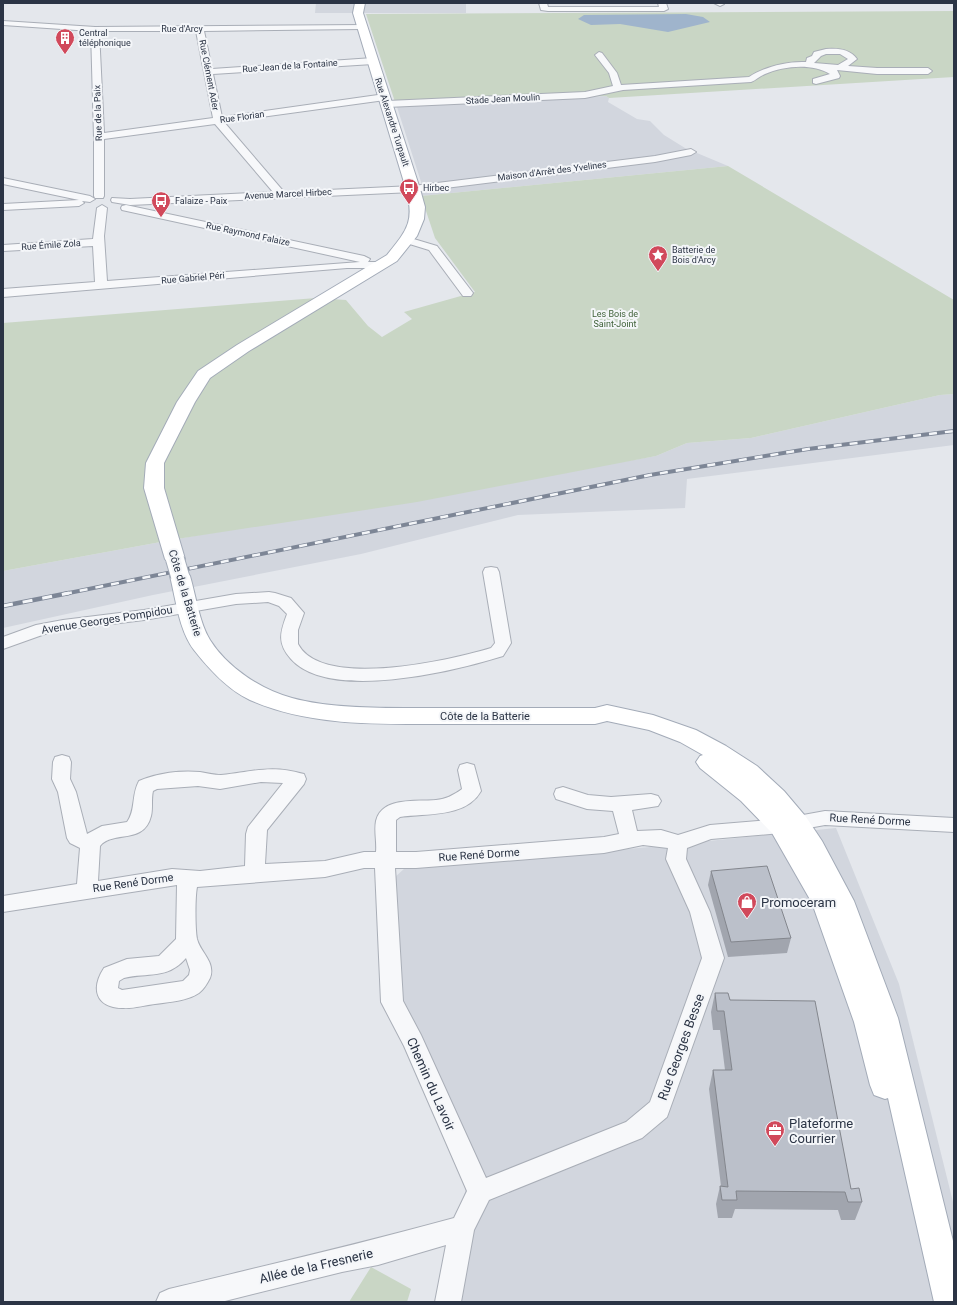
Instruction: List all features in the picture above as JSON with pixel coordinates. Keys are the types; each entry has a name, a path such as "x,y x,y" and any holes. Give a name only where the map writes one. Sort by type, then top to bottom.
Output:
{"main road":[{"name":"Rue Alexandre Turpault","path":"360,3 358,13 418,207 417,219 407,240 392,258 362,277"},
{"name":"Côte de la Batterie","path":"362,277 243,348 204,375 186,402 155,463 154,488 178,567 195,632 202,646 230,676 256,694 290,706 330,712 394,716 595,716 606,722 646,731 679,745 701,758 789,825"},
{"path":"789,825 825,901 868,1022 894,1115 938,1302"},
{"path":"789,825 813,848 841,901 884,1018 951,1302"}],"street":[{"path":"543,3 544,8 548,9 664,9 662,3"},
{"name":"Rue d'Arcy","path":"3,23 95,29 362,27"},
{"name":"Rue de la Paix","path":"92,199 100,137 95,29"},
{"name":"Rue Clément Ader","path":"200,29 218,121 281,195"},
{"path":"810,64 810,60 822,52 836,51 851,56 853,59 839,68"},
{"path":"599,55 613,73 618,88"},
{"name":"Rue Jean de la Fontaine","path":"208,72 372,61"},
{"name":"Stade Jean Moulin","path":"386,101 585,94 618,88 751,80 762,72 796,64 867,70 928,71"},
{"name":"Stade Jean Moulin","path":"816,80 836,76 829,69 821,66"},
{"name":"Rue Florian","path":"100,137 386,101"},
{"name":"Maison d'Arrêt des Yvelines","path":"413,189 655,159 691,152"},
{"path":"3,181 92,199"},
{"name":"Avenue Marcel Hirbec","path":"114,202 413,189"},
{"path":"3,207 92,199 108,196 114,202 102,208 90,207 92,199"},
{"name":"Rue Raymond Falaize","path":"114,202 349,255 383,265"},
{"path":"102,208 99,214 102,285"},
{"path":"407,240 421,243 433,248 467,293"},
{"name":"Rue Émile Zola","path":"3,248 99,242"},
{"name":"Rue Gabriel Péri","path":"3,293 347,265 383,265"},
{"name":"Avenue Georges Pompidou","path":"3,643 42,629 63,625 189,608 236,599 269,598 285,602 296,613 290,630 291,648 303,664 336,674 406,673 444,667 497,652 503,643 491,572"},
{"path":"62,762 61,779 67,792 77,838 90,844"},
{"name":"Chemin du Lavoir","path":"467,770 472,791 466,797 437,807 401,809 390,813 386,819 387,849 385,859 392,1002 413,1042 480,1192"},
{"path":"87,890 90,844 95,838 102,834 126,830 134,827 141,817 143,792 146,786 155,782 198,779 220,782 261,775 286,776 297,779 258,827 256,834 255,873"},
{"path":"562,794 587,802 621,803 651,801"},
{"path":"621,803 630,840"},
{"name":"Rue René Dorme","path":"3,904 168,877 200,879 255,873 325,869 364,860 416,860 604,845 643,837 661,838 678,843 710,832 789,825 825,818 954,825"},
{"name":"Rue Georges Besse","path":"480,1192 634,1130 659,1109 713,958 700,912 676,859 678,843"},
{"path":"187,942 186,889 189,878"},
{"path":"448,1302 462,1228 480,1192"},
{"name":"Allée de la Fresnerie","path":"169,1302 342,1259 378,1252 462,1228"}],"shaded area":[{"path":"316,3 466,3 466,13 315,13"},
{"path":"606,96 609,98 608,102 637,119 650,121 664,135 685,148 728,166 421,196 422,185 397,107"},
{"path":"954,394 954,445 687,479 685,508 518,515 361,554 153,595 3,628 3,571 177,539 656,456 687,443 751,438 940,395"},
{"path":"836,828 899,984 954,1206 954,1302 439,1302 474,1154 399,998 394,878 405,868 650,847"}],"green space":[{"path":"954,11 954,77 609,98 606,96 395,102 366,14"},
{"name":"Les Bois de Saint-Joint","path":"728,166 954,300 954,394 940,395 751,438 687,443 656,456 417,502 177,539 3,571 3,323 316,298 346,300 368,326 382,337 412,319 404,312 475,292 435,238 421,196"},
{"path":"371,1267 411,1289 407,1302 349,1302"}],"water":[{"path":"686,14 703,17 710,22 668,32 620,24 591,25 578,19 584,15"}],"building":[{"name":"Promoceram","path":"767,866 791,938 731,942 711,871"},
{"path":"715,993 728,993 730,1000 815,1001 851,1189 859,1188 862,1202 848,1202 845,1192 736,1191 737,1200 722,1200 720,1186 728,1187 713,1070 732,1070 724,1011 717,1011"}],"railway":[{"path":"66,593 650,475 808,449 954,431"},
{"path":"3,606 66,593"}],"place":[{"name":"Central téléphonique","path":"65,55"},
{"name":"Hirbec","path":"409,205"},
{"name":"Falaize - Paix","path":"161,218"},
{"name":"Batterie de Bois d'Arcy","path":"658,272"},
{"name":"Promoceram","path":"747,919"},
{"name":"Plateforme Courrier","path":"775,1147"}]}
